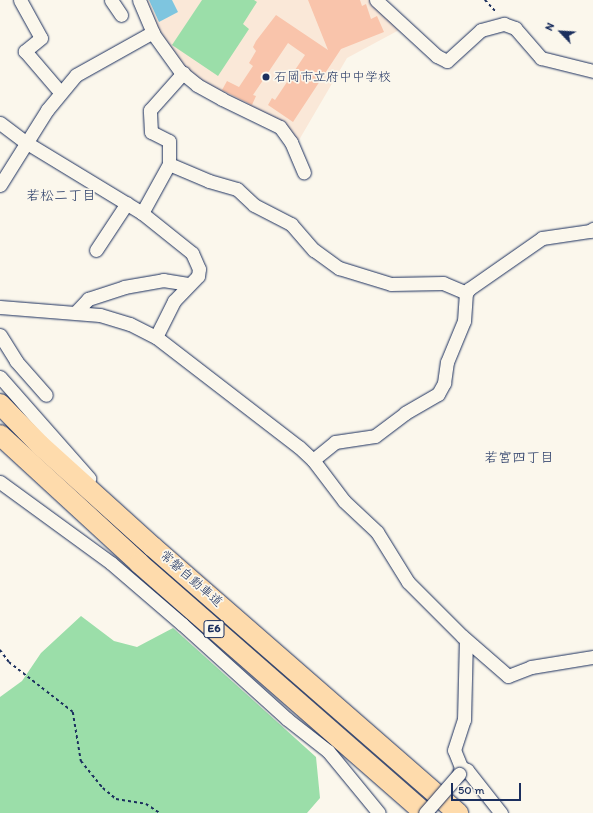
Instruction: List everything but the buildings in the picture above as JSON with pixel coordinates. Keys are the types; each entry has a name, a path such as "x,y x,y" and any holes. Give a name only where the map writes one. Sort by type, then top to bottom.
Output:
{"highway":[{"name":"常磐自動車道","path":"0,404 40,445 153,547 458,813"},
{"name":"常磐自動車道","path":"2,438 139,563 425,813"}],"street":[{"path":"20,0 41,38 24,50 60,92"},
{"path":"111,0 121,16"},
{"path":"139,0 153,32 183,73 222,99 280,127 291,142 304,172"},
{"path":"376,0 437,56 447,60 481,30 502,24 514,28 541,58 593,71"},
{"path":"0,186 60,92 76,75 96,62 153,32"},
{"path":"142,213 169,164 169,141 151,132 150,110 183,73"},
{"path":"0,122 27,143 142,213 192,253 199,272 171,305 156,337"},
{"path":"169,164 209,181 237,189 254,205 291,224 314,250 339,268 391,284 442,283 466,293"},
{"path":"96,250 127,204"},
{"path":"313,460 334,442 375,436 405,413 438,394 444,383 447,362 464,320 466,293 542,238 590,231 593,229"},
{"path":"76,312 88,299 124,287 163,280 188,284"},
{"path":"0,307 100,315 130,324 156,337 242,406 286,436 313,460 344,501 377,532 408,582 466,640 508,676 531,667 593,657"},
{"path":"0,334 16,361 46,394"},
{"path":"0,377 153,547"},
{"path":"2,487 111,563 287,719 328,751 379,813"},
{"path":"460,771 454,750 464,720 466,640"},
{"path":"425,813 460,771 467,770 502,813"}],"path":[{"path":"485,0 499,16 502,24"},
{"path":"0,650 9,662 72,712 81,761 103,788 116,799 146,804 160,813"}],"shaded area":[{"name":"石岡市立府中中学校","path":"143,0 370,0 401,29 347,58 299,140 295,141 187,70 171,51"}],"green space":[{"path":"202,0 254,0 257,2 243,24 249,29 218,76 172,45"},
{"path":"81,616 114,641 137,647 173,628 316,757 320,798 307,813 0,813 0,697 22,681 41,653"}],"water":[{"path":"149,0 172,0 178,12 159,22"}],"place":[{"name":"石岡市立府中中学校","path":"266,77"}],"district":[{"name":"若松二丁目","path":"61,196"},
{"name":"若宮四丁目","path":"519,458"}]}
